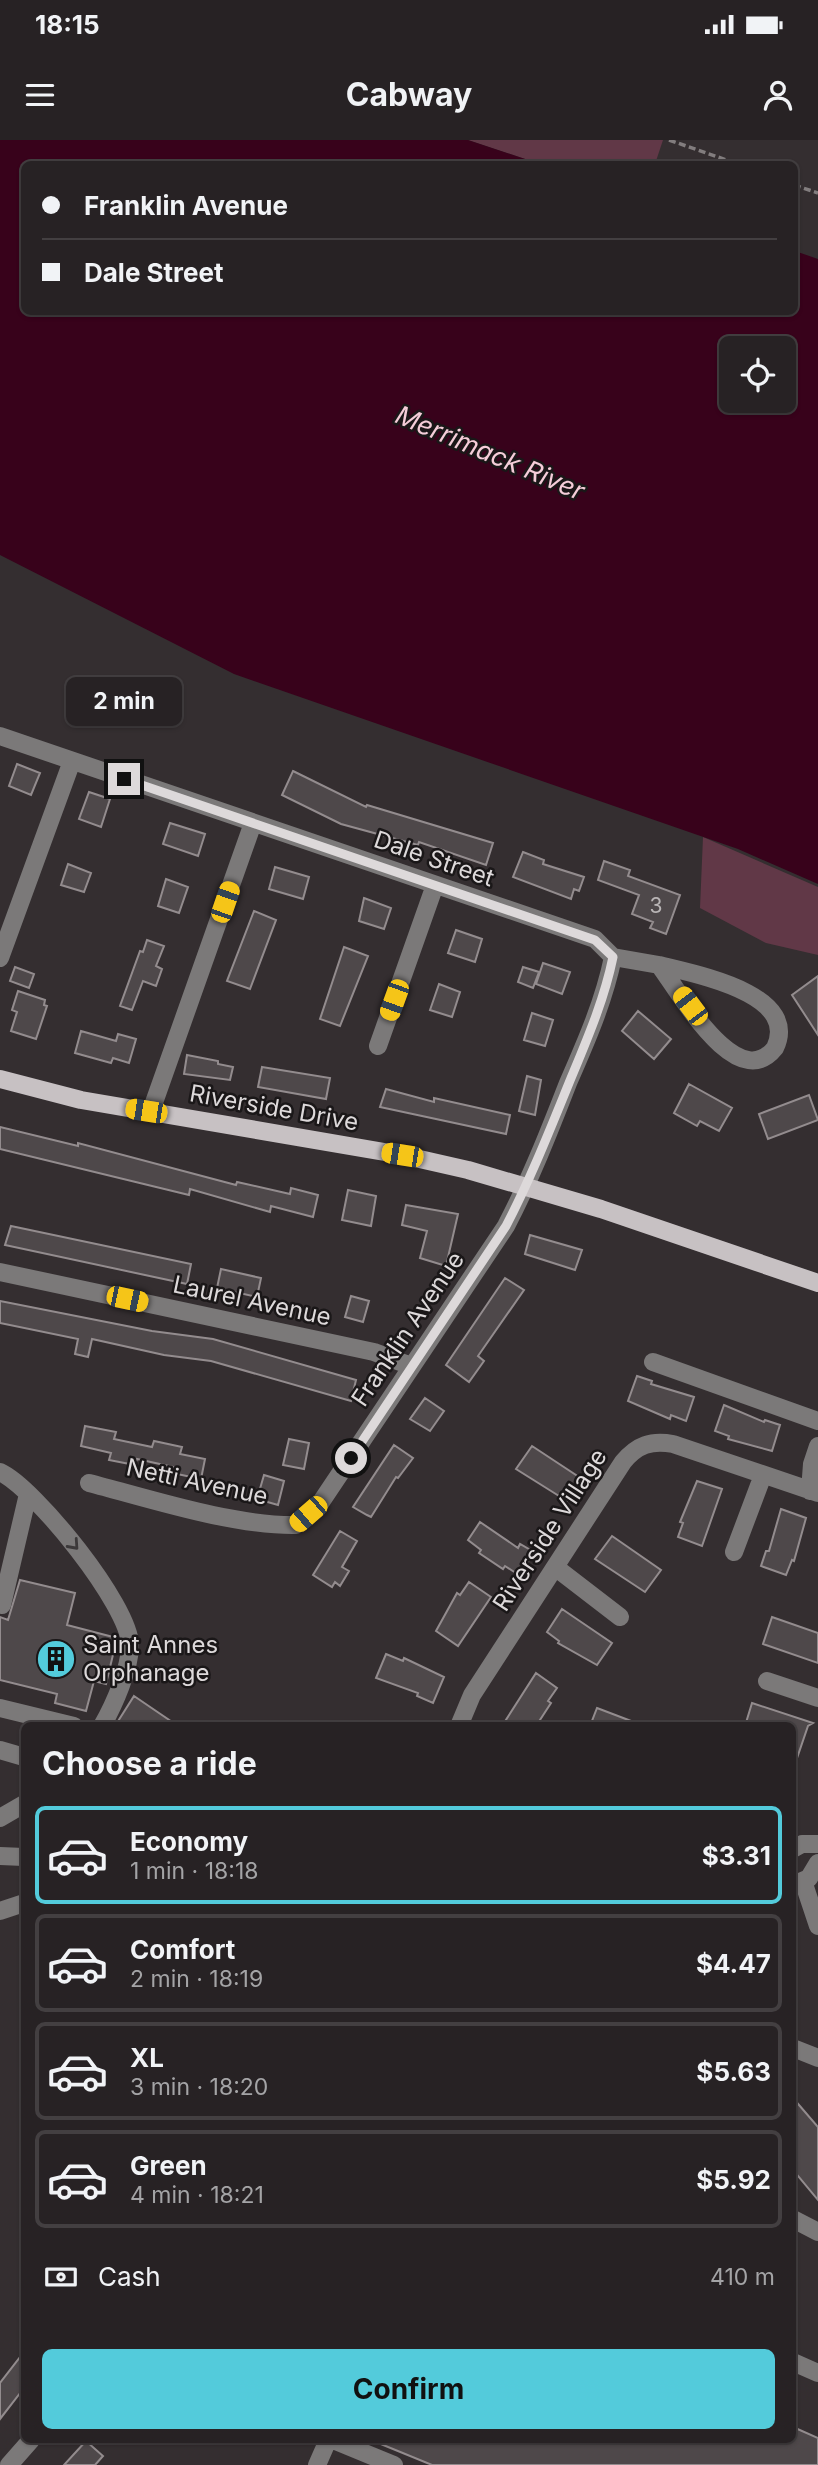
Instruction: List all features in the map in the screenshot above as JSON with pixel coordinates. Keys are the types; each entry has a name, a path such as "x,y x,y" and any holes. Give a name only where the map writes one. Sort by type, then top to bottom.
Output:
{"main road":[{"name":"Riverside Drive","path":"0,1079 81,1100 402,1155 526,1186 818,1283"}],"street":[{"name":"Dale Street","path":"0,737 595,940 613,957"},
{"path":"0,958 72,761"},
{"path":"150,1111 253,823"},
{"path":"378,1046 435,885"},
{"path":"526,1186 604,995 613,957 659,965 733,986 754,996 773,1015 778,1026 775,1048 767,1057 756,1061 744,1061 733,1056 705,1027 659,965"},
{"name":"Franklin Avenue","path":"296,1525 321,1502 506,1226 526,1186"},
{"name":"Laurel Avenue","path":"0,1272 374,1352 411,1366"},
{"path":"653,1363 818,1421"},
{"name":"Riverside Village","path":"461,1722 472,1695 624,1462 638,1447 654,1443 673,1444 763,1475 815,1487 812,1464 818,1446"},
{"path":"0,1472 10,1477 28,1494 86,1558 118,1612 130,1644 116,1702 104,1722"},
{"path":"734,1552 763,1475"},
{"name":"Netti Avenue","path":"89,1483 208,1512 281,1525 296,1525"},
{"path":"2,1605 28,1494"},
{"path":"555,1567 620,1617"},
{"path":"767,1681 818,1698"},
{"path":"0,1708 58,1722"},
{"path":"0,1750 21,1756"},
{"path":"0,1818 21,1806"},
{"path":"796,1848 803,1844 818,1844"},
{"path":"0,1856 21,1857"},
{"path":"818,1863 798,1883 818,1926"},
{"path":"0,1911 21,1904"},
{"path":"796,2049 818,2058"},
{"path":"796,2221 818,2232"},
{"path":"796,2363 818,2374"},
{"path":"9,2465 27,2443"},
{"path":"317,2465 328,2443"},
{"path":"338,2443 394,2465"}],"path":[{"path":"669,140 729,161"},
{"path":"798,186 818,194"}],"shaded area":[{"path":"468,140 663,140 656,161 531,161"},
{"path":"703,837 818,887 818,955 766,943 700,908"}],"water":[{"name":"Merrimack River","path":"0,140 468,140 531,161 21,161 21,315 798,315 798,252 818,259 818,884 738,849 234,674 0,555"}],"building":[{"path":"17,764 40,773 31,795 9,786"},
{"path":"293,771 366,807 367,805 493,843 486,865 419,842 418,845 341,824 282,795"},
{"path":"89,792 110,799 101,827 79,819"},
{"path":"170,823 205,834 198,856 163,844"},
{"path":"523,852 544,860 543,864 584,877 579,891 574,889 571,899 513,877"},
{"path":"604,861 630,870 628,876 680,895 666,934 650,928 653,922 632,914 639,895 598,880"},
{"path":"68,864 91,873 84,892 61,885"},
{"path":"275,867 309,877 303,899 269,889"},
{"path":"166,879 188,887 179,913 158,906"},
{"path":"364,898 391,908 384,929 359,921"},
{"path":"254,911 276,920 250,989 227,981"},
{"path":"456,930 482,939 475,962 448,953"},
{"path":"147,940 164,946 156,966 162,969 156,986 143,981 132,1010 120,1006 140,951 143,952"},
{"path":"344,947 368,956 340,1026 320,1019"},
{"path":"543,963 570,972 562,994 536,984"},
{"path":"15,967 34,974 29,988 10,981"},
{"path":"523,967 539,972 533,988 518,982"},
{"path":"818,976 818,1035 792,995"},
{"path":"439,984 460,992 452,1017 430,1010"},
{"path":"18,991 45,1000 44,1005 47,1006 36,1039 11,1031 17,1012 12,1010"},
{"path":"638,1011 671,1039 654,1059 622,1031"},
{"path":"532,1013 553,1020 545,1046 524,1040"},
{"path":"81,1031 116,1041 118,1034 136,1039 129,1063 113,1058 111,1063 75,1053"},
{"path":"187,1055 233,1067 230,1080 184,1074"},
{"path":"262,1067 330,1078 326,1099 258,1087"},
{"path":"527,1076 541,1080 535,1115 519,1111"},
{"path":"689,1084 732,1108 719,1131 700,1121 697,1126 674,1113"},
{"path":"386,1089 434,1102 434,1098 510,1115 506,1134 380,1107"},
{"path":"809,1095 818,1120 768,1139 759,1114"},
{"path":"0,1127 78,1146 78,1143 236,1185 237,1182 290,1194 291,1188 318,1195 313,1217 271,1206 270,1212 190,1189 189,1195 0,1149"},
{"path":"348,1190 376,1196 371,1226 342,1220"},
{"path":"406,1205 458,1214 446,1266 420,1258 427,1231 402,1225"},
{"path":"11,1226 191,1264 187,1284 5,1245"},
{"path":"530,1235 582,1250 575,1270 525,1254"},
{"path":"221,1269 261,1278 257,1297 217,1288"},
{"path":"505,1278 524,1290 478,1356 484,1361 469,1382 446,1365"},
{"path":"351,1296 369,1301 363,1322 345,1317"},
{"path":"0,1301 152,1331 213,1339 356,1380 351,1401 211,1361 164,1355 92,1339 88,1357 75,1354 78,1339 0,1323"},
{"path":"637,1376 652,1381 651,1384 694,1397 686,1421 671,1415 670,1419 628,1401"},
{"path":"425,1398 444,1411 430,1431 410,1419"},
{"path":"724,1405 764,1422 765,1420 780,1425 772,1451 728,1439 729,1436 715,1431"},
{"path":"85,1426 116,1432 114,1439 152,1447 154,1441 182,1447 180,1454 205,1459 201,1479 177,1474 178,1468 137,1459 135,1465 109,1460 111,1453 81,1446"},
{"path":"289,1439 309,1443 304,1469 283,1465"},
{"path":"394,1445 413,1458 398,1478 396,1477 371,1517 353,1507"},
{"path":"532,1446 582,1479 567,1501 516,1469"},
{"path":"264,1475 284,1481 278,1505 257,1499"},
{"path":"697,1481 722,1489 702,1546 678,1537 683,1523 680,1522"},
{"path":"781,1509 806,1518 794,1561 792,1560 786,1575 761,1566 766,1551 769,1551"},
{"path":"480,1522 518,1548 520,1544 534,1552 519,1575 505,1566 503,1569 479,1553 481,1550 468,1540"},
{"path":"340,1531 357,1541 342,1567 349,1571 340,1586 335,1582 332,1587 313,1575"},
{"path":"612,1536 661,1570 645,1592 595,1559"},
{"name":"Saint Annes Orphanage","path":"20,1580 75,1593 67,1625 117,1638 106,1684 94,1681 86,1711 55,1703 57,1694 0,1680 0,1617 8,1620"},
{"path":"469,1582 491,1597 458,1646 436,1631 457,1593 460,1595"},
{"path":"562,1609 612,1643 597,1665 558,1643 559,1641 547,1632"},
{"path":"772,1617 818,1633 818,1663 763,1644"},
{"path":"386,1654 403,1661 404,1658 444,1677 433,1703 417,1696 418,1693 376,1678"},
{"path":"536,1673 557,1688 539,1722 505,1722"},
{"path":"134,1696 172,1722 118,1722"},
{"path":"752,1703 813,1723 808,1726 796,1761 796,1722 746,1722"},
{"path":"597,1708 634,1722 592,1722"},
{"path":"796,2101 818,2127 818,2200 796,2174"},
{"path":"21,2356 21,2392 0,2419 0,2383"},
{"path":"796,2428 818,2438 818,2465 432,2465 378,2443 796,2443"},
{"path":"84,2443 88,2443 103,2456 95,2465 64,2465"}],"place":[{"name":"Saint Annes Orphanage","path":"56,1659"}],"route":[{"path":"124,779 595,940 605,946 613,957 604,995 526,1186 506,1226 351,1458"}]}
